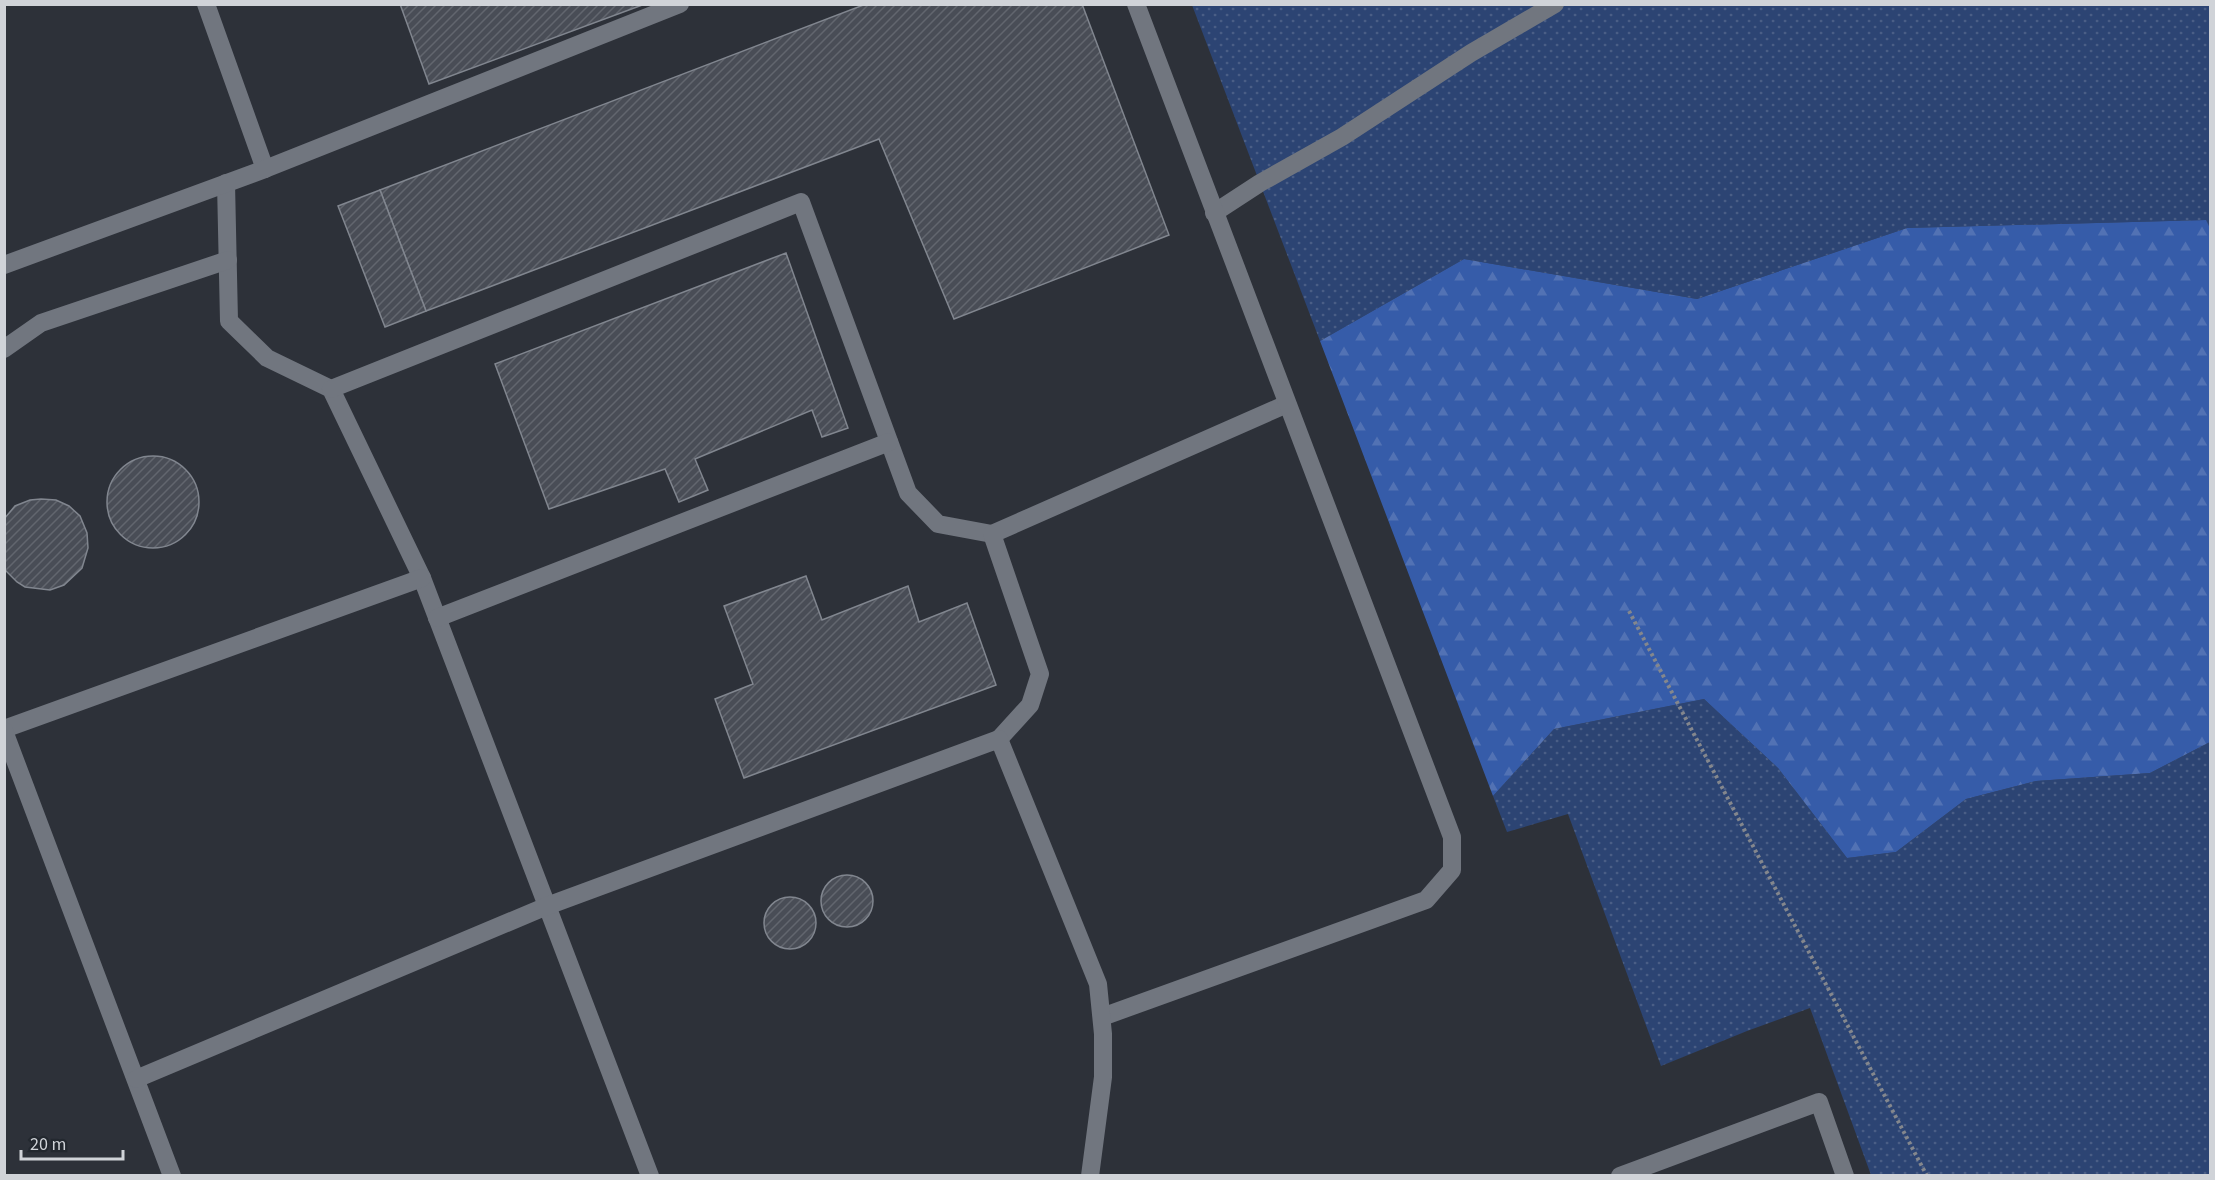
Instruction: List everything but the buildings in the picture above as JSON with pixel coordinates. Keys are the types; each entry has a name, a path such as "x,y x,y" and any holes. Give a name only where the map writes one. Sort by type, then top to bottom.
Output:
{"lane":[{"path":"206,4 265,169"},
{"path":"4,265 265,169 680,4"},
{"path":"1102,1017 1426,900 1452,870 1452,837 1136,4"},
{"path":"1214,213 1260,183 1342,137 1471,53 1555,4"},
{"path":"226,183 230,321 267,358 331,388 422,578 650,1176"},
{"path":"331,388 801,202 908,493 938,524 992,534 1287,404"},
{"path":"4,350 41,323 228,260"},
{"path":"437,618 889,442"},
{"path":"136,1079 547,906 999,739 1030,705 1040,674 992,534"},
{"path":"172,1176 4,730 422,578"},
{"path":"999,739 1098,984 1102,1017 1103,1077 1090,1176"},
{"path":"1620,1176 1820,1102 1845,1176"}],"path":[{"path":"1629,611 1927,1176"}],"shaded area":[{"path":"1192,5 2210,5 2210,228 2205,220 1907,228 1697,299 1464,259 1320,341"},
{"path":"1704,699 1778,768 1847,858 1896,852 1966,799 2036,781 2150,773 2210,742 2210,1175 1871,1175 1810,1008 1661,1066 1568,814 1507,832 1493,796 1554,729"}],"green space":[{"path":"2206,220 2210,228 2210,742 2150,773 2036,781 1966,799 1896,852 1847,858 1778,768 1704,699 1554,729 1493,796 1320,341 1464,259 1697,299 1907,228"}]}
